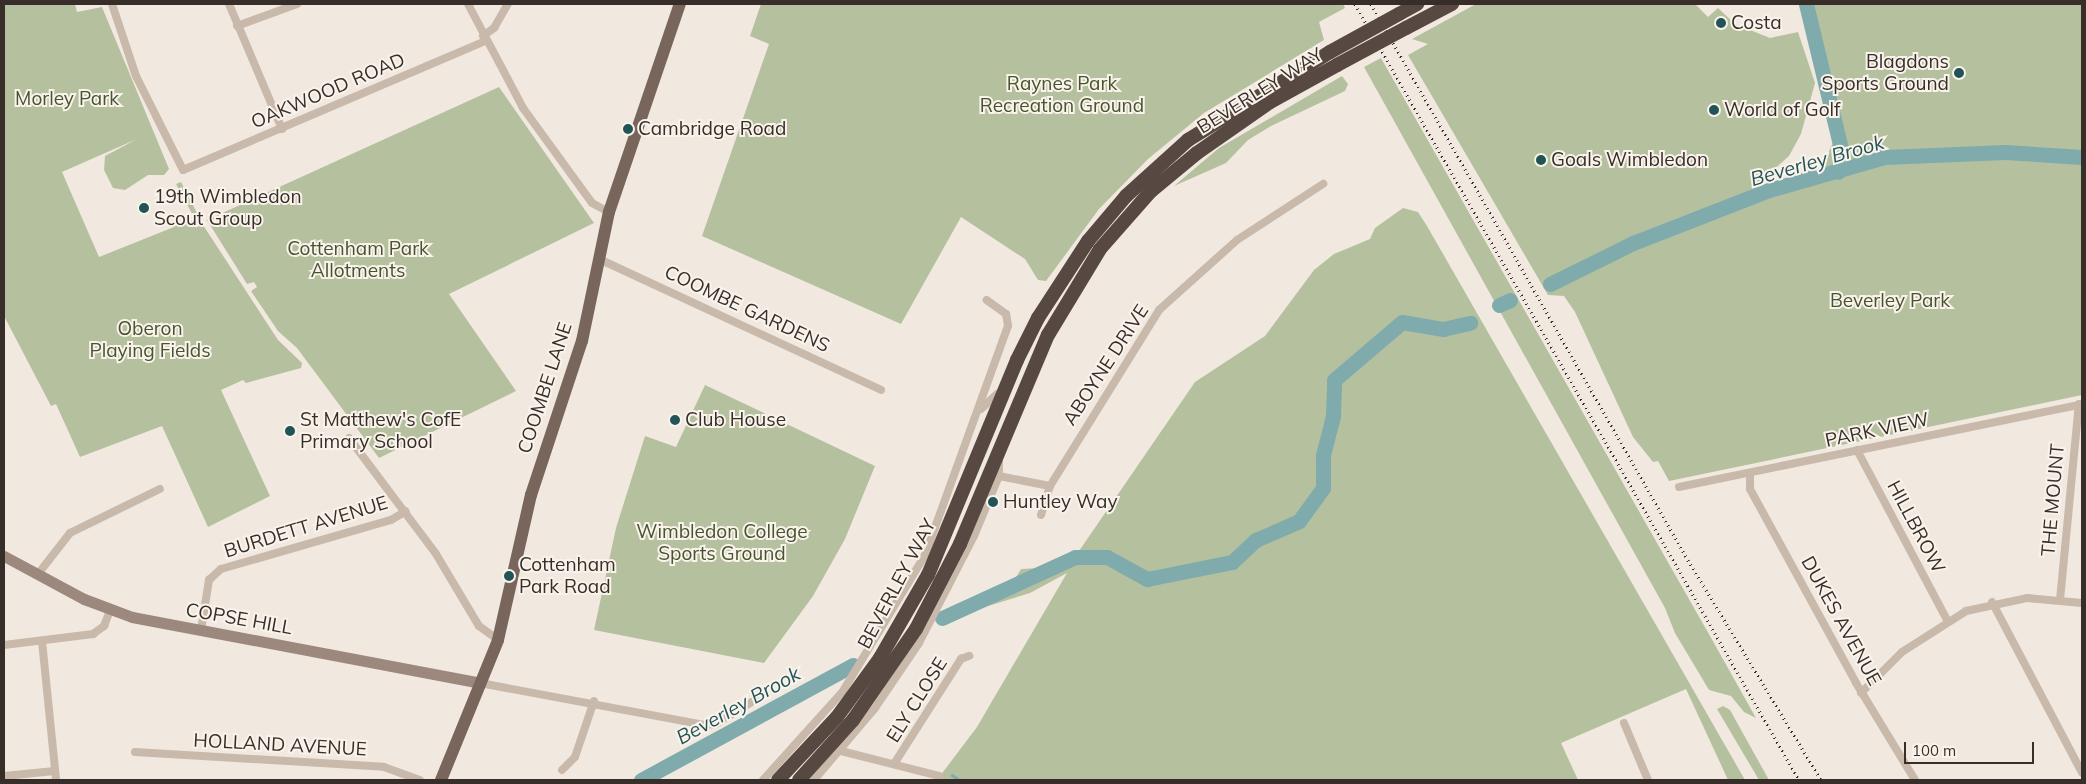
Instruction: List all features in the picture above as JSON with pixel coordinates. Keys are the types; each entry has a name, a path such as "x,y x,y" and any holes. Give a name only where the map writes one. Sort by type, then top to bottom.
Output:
{"highway":[{"name":"BEVERLEY WAY","path":"778,780 836,717 904,616 947,535 1008,380 1055,290 1126,196 1216,120 1330,52 1418,4"},
{"name":"BEVERLEY WAY","path":"799,780 853,720 916,629 960,544 998,451 1066,298 1116,230 1151,191 1224,132 1337,65 1452,4"}],"main road":[{"name":"COOMBE LANE","path":"441,780 498,640 524,522 582,340 609,212 680,4"}],"street":[{"name":"OAKWOOD ROAD","path":"112,4 136,76 183,170 282,129 484,39"},
{"path":"228,4 282,129"},
{"path":"237,26 297,4"},
{"path":"468,4 484,39 560,161 592,203 609,212"},
{"path":"484,39 494,28 508,4"},
{"name":"ABOYNE DRIVE","path":"1042,515 1050,486 1159,310 1237,240 1323,184"},
{"name":"COOMBE GARDENS","path":"599,259 881,390"},
{"name":"BEVERLEY WAY","path":"763,780 844,691 908,589 949,498 1008,326 1006,314 987,300"},
{"name":"BEVERLEY WAY","path":"981,409 992,403 1008,380"},
{"name":"PARK VIEW","path":"1680,487 2080,404"},
{"name":"THE MOUNT","path":"2060,600 2080,404"},
{"path":"349,438 406,511 479,626 498,640"},
{"name":"HILLBROW","path":"1857,450 1947,620"},
{"name":"BEVERLEY WAY","path":"814,780 841,751 919,644 959,570 999,476 998,451"},
{"name":"DUKES AVENUE","path":"1750,474 1750,489 1861,693 1915,780"},
{"path":"999,476 1050,486"},
{"path":"38,574 70,533 160,490"},
{"name":"BURDETT AVENUE","path":"201,630 209,580 221,569 391,520 406,511"},
{"name":"COPSE HILL","path":"4,556 110,610 201,630 480,683"},
{"path":"1861,693 1902,652 1947,620 1992,602 2060,600 2082,604"},
{"path":"1992,602 2082,773"},
{"path":"4,645 99,632 110,610"},
{"path":"42,641 56,780"},
{"name":"ELY CLOSE","path":"894,764 961,659 969,656"},
{"path":"480,683 594,701 704,725 716,724 756,700"},
{"path":"562,770 575,757 594,701"},
{"path":"1624,723 1648,780"},
{"path":"841,751 939,776"},
{"name":"HOLLAND AVENUE","path":"135,752 384,767 420,780"},
{"path":"4,776 55,771"}],"green space":[{"path":"4,4 75,4 77,12 102,7 169,169 164,175 148,175 125,190 113,188 104,170 105,156 137,139 62,172 99,257 174,227 188,216 195,227 203,225 278,340 302,363 301,368 246,383 243,380 221,390 270,496 208,527 162,426 80,457 56,404 51,406 4,316"},
{"name":"Raynes Park Recreation Ground","path":"761,4 1343,4 1345,8 1319,22 1324,40 1204,113 1148,159 1099,209 1046,281 1038,280 1025,259 961,217 901,324 702,236 769,44 750,36"},
{"name":"Beverley Park","path":"1476,4 1695,4 1708,17 1718,8 1735,24 1770,38 1798,32 1815,83 1801,134 1789,156 1753,188 1822,167 1835,138 1816,45 1801,4 2082,4 2082,395 1669,481 1658,461 1653,462 1633,437 1575,312 1564,296 1548,295 1408,55 1428,44 1412,39"},
{"path":"1381,58 1756,718 1744,712 1731,696 1709,690 1675,633 1665,608 1364,67"},
{"path":"1342,76 1348,84 1345,91 1271,126 1248,140 1226,163 1174,186 1219,148"},
{"name":"Cottenham Park Allotments","path":"499,87 594,223 449,294 516,391 379,458 297,348 278,331 251,291 257,287 254,282 247,284 207,220"},
{"path":"181,182 199,217 196,221 176,184"},
{"path":"1403,208 1418,212 1427,226 1745,780 1728,780 1686,689 1561,743 1578,780 937,780 977,727 1067,573 1030,593 943,620 946,614 1013,582 1021,569 1041,568 1079,551 1195,382 1265,336 1314,270 1334,254 1370,239 1375,228"},
{"name":"Wimbledon College Sports Ground","path":"705,385 875,466 845,539 813,596 764,663 594,630 616,528 645,436 676,447"},
{"path":"1723,706 1730,710 1769,780 1759,780 1717,709"}],"waterway":[{"path":"1806,4 1841,149 1838,172"},
{"name":"Beverley Brook","path":"1550,284 1633,243 1769,190 1885,157 2005,152 2082,157"},
{"name":"Beverley Brook","path":"1499,305 1510,300"},
{"name":"Beverley Brook","path":"942,618 1075,557 1107,557 1147,579 1232,562 1256,540 1299,521 1323,488 1323,455 1333,416 1334,380 1402,322 1443,329 1470,323"},
{"name":"Beverley Brook","path":"641,780 853,665"},
{"path":"952,775 960,780"}],"railway":[{"path":"1355,4 1799,780"},
{"path":"1371,4 1688,560 1821,780"}],"place":[{"name":"Costa","path":"1721,23"},
{"name":"Blagdons Sports Ground","path":"1959,73"},
{"name":"World of Golf","path":"1714,110"},
{"name":"Cambridge Road","path":"628,129"},
{"name":"Goals Wimbledon","path":"1541,160"},
{"name":"19th Wimbledon Scout Group","path":"144,208"},
{"name":"Club House","path":"675,420"},
{"name":"St Matthew's CofE Primary School","path":"290,431"},
{"name":"Huntley Way","path":"993,502"},
{"name":"Cottenham Park Road","path":"509,576"}],"park label":[{"name":"Morley Park","path":"67,99"},
{"name":"Oberon Playing Fields","path":"150,340"}]}
